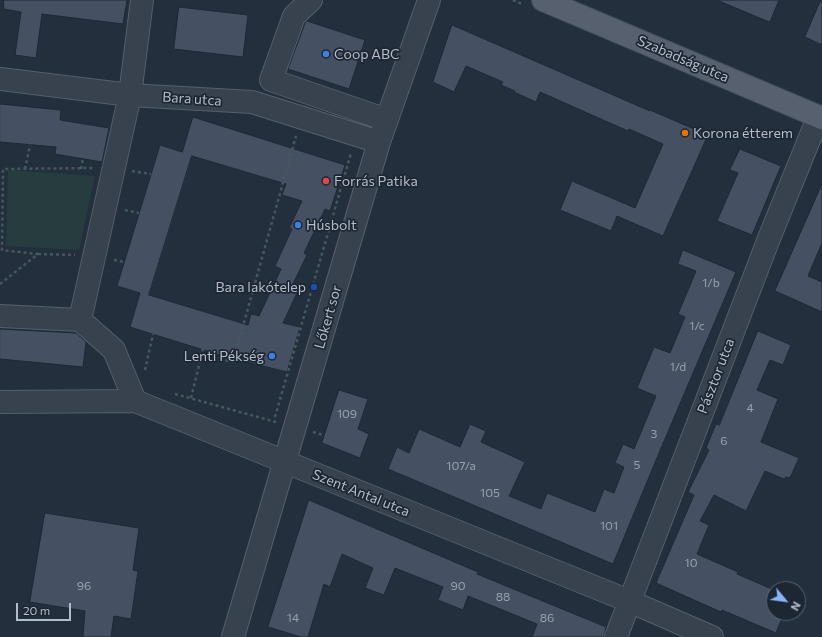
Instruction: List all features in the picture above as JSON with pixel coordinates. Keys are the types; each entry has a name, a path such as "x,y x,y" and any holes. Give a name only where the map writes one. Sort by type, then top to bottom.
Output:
{"main road":[{"name":"Szabadság utca","path":"543,0 822,117"}],"street":[{"path":"80,320 130,95 142,0"},
{"path":"311,0 294,16 271,80 387,120"},
{"name":"Lőkert sor","path":"234,637 380,142 429,0"},
{"name":"Bara utca","path":"0,79 130,95 252,102 380,142"},
{"name":"Pásztor utca","path":"616,637 768,241 814,130 822,117"},
{"path":"0,316 80,320 114,350 134,401"},
{"name":"Szent Antal utca","path":"0,402 134,401 712,637"}],"path":[{"path":"289,133 303,137"},
{"path":"202,355 233,362 296,135"},
{"path":"25,169 30,145"},
{"path":"274,421 352,152 345,150"},
{"path":"81,168 83,158"},
{"path":"94,256 38,254 2,250 3,169 113,168"},
{"path":"0,284 38,254"},
{"path":"127,381 142,384 153,334"},
{"path":"191,398 203,350"},
{"path":"170,392 323,435"}],"green space":[{"path":"8,170 95,176 79,250 6,246"}],"building":[{"path":"4,0 127,0 123,24 42,14 36,58 15,55 21,12 4,9"},
{"path":"717,0 779,0 770,22"},
{"path":"822,0 822,45 805,37"},
{"path":"179,7 248,15 243,57 174,49"},
{"name":"Coop ABC","path":"307,21 365,40 349,89 288,69"},
{"path":"452,25 708,135 663,236 617,216 611,231 560,210 572,181 635,208 663,144 629,129 628,131 540,92 536,102 501,85 503,82 466,66 454,92 433,82"},
{"path":"0,104 61,110 60,120 109,128 102,162 55,154 56,147 0,142"},
{"path":"193,117 345,165 330,211 325,209 304,253 307,255 290,290 297,293 283,323 300,327 287,372 226,357 130,327 140,293 117,286 160,145 182,152","holes":["192,156 286,184 282,195 302,201 289,228 292,229 275,266 281,269 259,316 251,314 248,325 149,295"]},
{"path":"740,149 781,166 752,235 717,221 738,173 730,170"},
{"path":"822,184 822,243 808,276 822,282 822,312 775,291"},
{"path":"683,250 736,272 613,564 388,469 397,447 409,453 419,429 460,447 470,424 486,431 481,442 525,462 509,496 541,509 547,493 595,512 604,489 614,493 624,467 615,463 623,444 634,449 656,396 637,388 654,347 670,353 685,317 678,314 696,271 678,264"},
{"path":"0,329 76,333 86,342 83,367 0,359"},
{"path":"758,331 791,345 783,365 770,360 757,390 778,399 761,442 799,458 790,478 786,477 784,479 765,471 746,511 714,495 700,521 709,525 697,554 738,572 737,574 766,587 766,621 781,621 776,633 722,610 721,612 656,583 694,495 688,492 709,450 706,448 716,424 719,425"},
{"path":"339,390 368,399 358,429 369,434 360,458 322,443"},
{"path":"309,500 478,572 477,574 606,627 604,637 532,637 537,624 468,596 463,610 438,600 443,587 395,568 384,595 365,588 373,568 342,554 330,587 324,584 308,637 301,637 268,627"},
{"path":"45,513 139,528 133,570 138,571 131,619 114,616 111,637 83,637 85,611 30,602"}],"place":[{"name":"Coop ABC","path":"326,54"},
{"name":"Korona étterem","path":"685,133"},
{"name":"Forrás Patika","path":"326,181"},
{"name":"Húsbolt","path":"298,225"},
{"name":"Bara lakótelep","path":"314,287"},
{"name":"Lenti Pékség","path":"272,356"}]}
